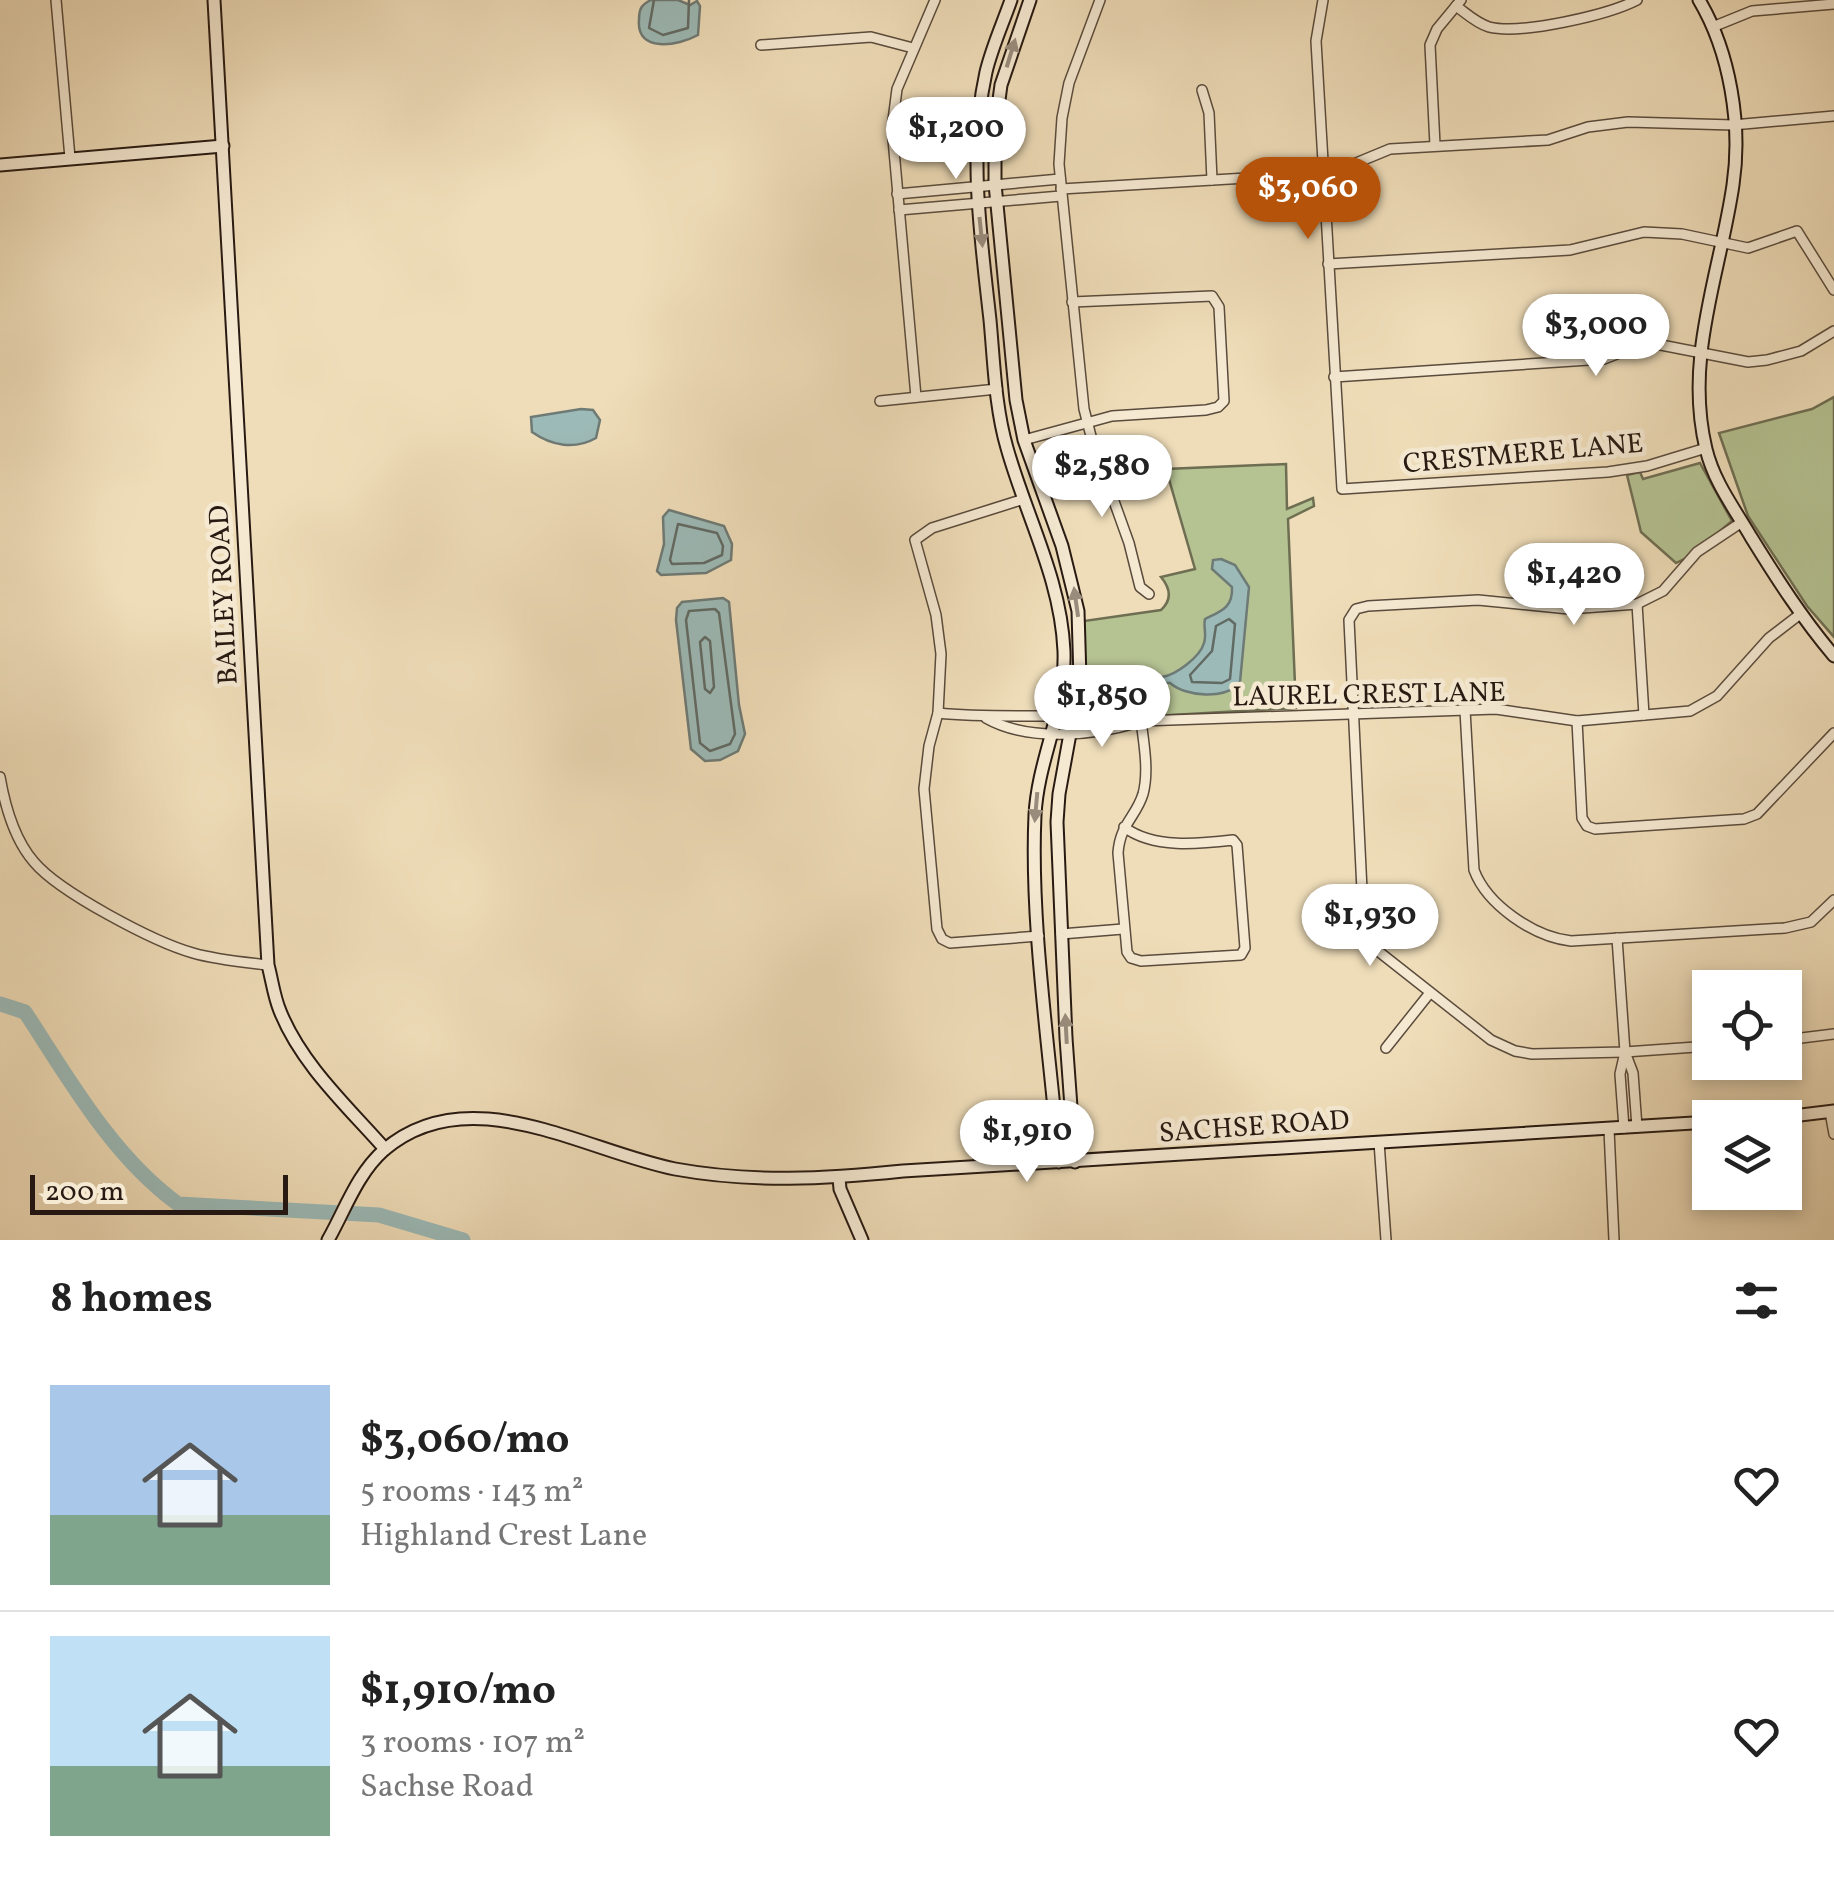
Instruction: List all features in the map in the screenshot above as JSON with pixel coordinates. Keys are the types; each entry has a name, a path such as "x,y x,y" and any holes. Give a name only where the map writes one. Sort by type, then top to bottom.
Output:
{"main road":[{"name":"BAILEY ROAD","path":"214,0 268,965 280,1012 300,1046 385,1150"},
{"path":"1011,0 987,68 980,107 976,186 1006,446 1042,545 1064,650 1058,717 1036,805 1040,936 1060,1162"},
{"path":"1030,0 1001,86 995,129 995,184 1016,400 1024,440 1073,584 1080,679 1058,794 1057,822 1075,1162"},
{"path":"1700,0 1715,26 1729,70 1734,174 1698,351 1706,448 1719,486 1800,615 1834,656"},
{"path":"0,165 223,146"},
{"path":"1802,1115 1832,1111"},
{"name":"SACHSE ROAD","path":"329,1237 356,1185 385,1150 432,1124 448,1120 505,1121 669,1168 714,1176 796,1180 1692,1123"},
{"path":"839,1178 862,1240"}],"street":[{"path":"56,0 70,158"},
{"path":"916,397 892,128 898,89 935,0"},
{"path":"1100,0 1065,101 1060,188 1082,396 1140,587 1150,594"},
{"path":"1323,0 1316,41 1334,377 1604,359 1640,345 1698,351 1748,362 1801,351 1834,331"},
{"path":"1435,145 1430,45 1437,29 1459,3 1484,26 1512,29 1614,10 1637,0"},
{"path":"1715,26 1745,12 1834,4"},
{"path":"760,44 872,37 914,48"},
{"path":"1202,90 1208,113 1212,180"},
{"path":"897,194 995,184 1060,188 1324,174 1384,150 1548,140 1628,122 1733,126 1834,116"},
{"path":"899,210 996,200 1060,188"},
{"path":"1328,264 1570,250 1644,232 1682,234 1748,248 1797,231 1834,290"},
{"path":"1024,440 1123,414 1206,410 1222,404 1225,390 1216,299 1206,295 1072,302"},
{"name":"CRESTMERE LANE","path":"1334,377 1342,489 1608,472 1647,466 1706,448"},
{"path":"880,401 997,389"},
{"path":"1024,499 932,528 916,540 939,632 938,713 924,789 939,934 950,943 1040,936"},
{"path":"1692,1047 1532,1054 1504,1048 1378,951 1366,934 1362,911 1350,627 1352,612 1368,606 1478,600 1569,608 1637,604 1662,591 1697,552 1742,522"},
{"path":"1637,604 1644,714"},
{"name":"LAUREL CREST LANE","path":"986,718 1004,714 1109,716 1141,721 1496,709 1577,720 1690,711 1706,705 1769,638 1800,615"},
{"path":"1465,710 1473,860 1479,885 1535,932 1552,939 1618,938 1785,928 1811,922 1834,900"},
{"path":"938,713 986,718"},
{"name":"LAUREL CREST LANE","path":"986,718 1002,727 1054,733 1112,730 1141,721"},
{"path":"1577,720 1582,818 1594,828 1756,814 1834,734"},
{"path":"1124,827 1147,840 1233,840 1239,855 1245,948 1242,955 1141,961 1127,952 1118,853 1124,827 1142,799 1144,788 1141,721"},
{"path":"0,777 15,831 33,861 54,880 118,918 189,952 268,965"},
{"path":"1061,934 1123,929"},
{"path":"1618,938 1625,1052 1620,1074 1631,1128"},
{"path":"1386,1048 1429,994"},
{"path":"1802,1038 1834,1034"},
{"path":"1832,1111 1834,1134"},
{"path":"1609,1130 1614,1240"},
{"path":"1380,1142 1386,1240"}],"green space":[{"path":"1834,397 1834,637 1807,606 1748,516 1719,433 1812,409"},
{"path":"1700,463 1732,521 1676,563 1641,532 1627,475 1640,472 1643,479"},
{"path":"1286,464 1287,509 1313,498 1314,506 1288,519 1296,708 1136,717 1085,711 1084,621 1161,610 1169,594 1161,577 1195,569 1166,469"}],"water":[{"path":"651,0 678,0 690,5 697,1 698,35 670,44 644,38 639,13"},
{"path":"593,410 600,420 596,438 564,445 532,432 531,417"},
{"path":"669,510 724,526 732,544 731,560 706,573 661,575 657,571 664,544 663,517"},
{"path":"1213,560 1235,565 1249,587 1240,682 1225,692 1195,694 1163,683 1162,677 1198,654 1205,640 1205,619 1225,608 1230,600 1232,587 1212,569"},
{"path":"723,598 729,602 745,734 738,751 720,760 705,761 691,749 677,608 682,602"}],"waterway":[{"path":"0,1004 25,1012 112,1140 154,1185 178,1204 379,1215 463,1240"}]}
